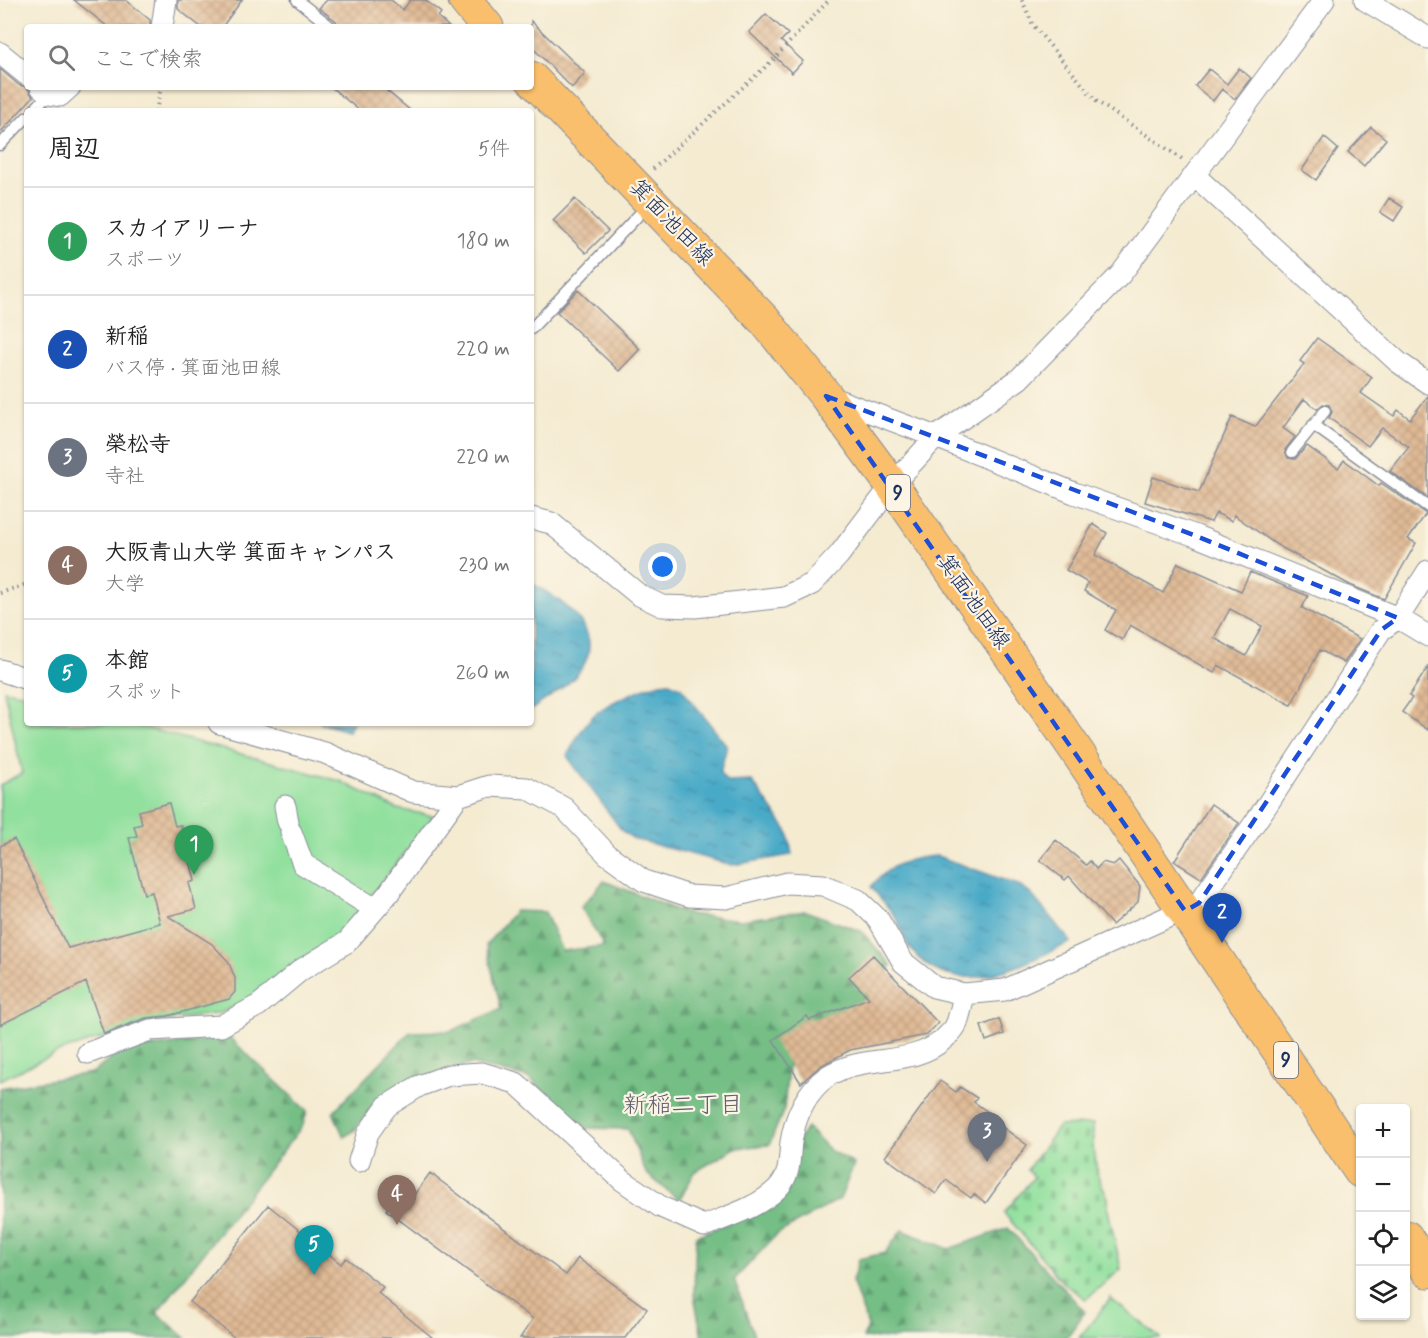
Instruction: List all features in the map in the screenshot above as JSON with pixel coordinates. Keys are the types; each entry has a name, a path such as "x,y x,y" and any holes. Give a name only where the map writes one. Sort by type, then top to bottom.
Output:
{"main road":[{"path":"465,0 485,24"},
{"name":"箕面池田線","path":"534,81 765,321 826,396 892,485 1185,911 1356,1165"},
{"path":"1410,1244 1428,1271"}],"street":[{"path":"162,24 166,0"},
{"path":"534,519 551,523 639,595 662,606 695,607 784,597 812,584 839,555 892,485 936,436 1018,379 1121,274 1324,0"},
{"path":"1365,0 1428,38"},
{"path":"0,53 24,73"},
{"path":"45,91 60,96 67,90"},
{"path":"1194,175 1398,362 1428,383"},
{"path":"826,396 936,436 1074,493 1196,536 1398,618 1428,636"},
{"path":"230,726 325,753 413,792 458,796 489,786 527,788 564,808 606,854 644,881 690,896 726,898 787,883 823,885 858,900 878,919 903,962 934,987 964,994 1005,990 1199,903 1214,884 1380,630 1398,618 1428,571"},
{"path":"88,1053 150,1030 221,1026 260,1005 301,970 347,942 375,909 458,796"},
{"path":"288,820 303,864 375,909"},
{"path":"359,1161 368,1132 387,1106 419,1086 449,1075 482,1073 516,1083 622,1180 661,1207 704,1226 748,1209 777,1188 789,1171 791,1141 798,1112 817,1086 829,1075 861,1064 906,1058 934,1048 956,1027 964,994"}],"lane":[{"path":"297,0 327,24"},
{"path":"35,108 45,91"},
{"path":"0,146 24,120"},
{"path":"534,325 642,194"},
{"path":"1292,452 1324,411"},
{"path":"1313,425 1428,507"}],"path":[{"path":"642,194 829,0"},
{"path":"1022,0 1033,25 1096,101 1188,163 1194,175"},
{"path":"157,108 160,90"},
{"path":"0,593 24,585"}],"highlighted area":[{"path":"826,396 1196,536 1398,618 1381,630 1199,903 1185,911"}],"green space":[{"path":"4,690 24,693 24,726 139,726 340,781 397,809 434,816 341,933 289,968 251,998 221,1013 149,1023 58,1052 0,1080 0,785 22,773"},
{"path":"604,881 687,914 741,920 805,911 861,931 891,965 881,996 790,1047 784,1109 769,1145 735,1148 695,1172 679,1200 646,1173 628,1129 586,1128 529,1078 471,1064 407,1085 376,1101 354,1131 344,1137 333,1112 410,1032 451,1031 501,1009 486,945 515,911 545,912 562,951 604,946 581,907"},
{"path":"229,1037 307,1111 303,1125 157,1313 186,1338 0,1338 0,1088 92,1073 122,1051"},
{"path":"1093,1124 1093,1147 1098,1176 1108,1198 1108,1210 1121,1269 1086,1299 1064,1284 1004,1213 1034,1177 1027,1170 1059,1126"},
{"path":"807,1127 829,1150 854,1164 840,1199 777,1234 734,1280 755,1338 702,1338 694,1295 696,1236 751,1214"},
{"path":"1008,1228 1085,1312 1066,1338 863,1338 868,1326 852,1281 859,1259 885,1253 902,1230 949,1249"},
{"path":"1111,1299 1161,1338 1079,1338"}],"water":[{"path":"534,585 572,611 582,623 588,636 589,650 584,664 572,680 534,708"},
{"path":"669,682 681,687 727,746 720,773 727,782 752,781 788,832 792,855 732,865 634,839 622,831 567,756 586,724 600,710 642,689"},
{"path":"330,726 351,726 348,731"},
{"path":"937,856 1018,885 1031,894 1071,942 1030,961 986,975 965,977 944,974 925,964 908,945 897,920 871,887 885,873 900,864 917,858"}],"building":[{"path":"74,0 126,0 150,20 150,24 104,24"},
{"path":"178,0 242,0 224,24 197,24 178,9"},
{"path":"327,0 391,0 403,10 410,0 425,0 441,13 438,17 446,24 337,24 319,8"},
{"path":"766,14 788,34 781,41 803,61 792,73 749,32"},
{"path":"531,21 585,73 572,88 534,49 534,24 531,24"},
{"path":"1239,68 1251,78 1235,99 1222,89 1213,101 1195,86 1209,69 1227,84"},
{"path":"0,69 19,85 24,86 24,90 29,90 33,97 0,133"},
{"path":"335,90 386,90 407,108 356,108"},
{"path":"1371,127 1386,139 1364,166 1348,152"},
{"path":"1324,137 1338,149 1316,180 1302,170"},
{"path":"1389,198 1403,207 1394,221 1380,212"},
{"path":"575,199 608,231 586,253 553,221"},
{"path":"578,290 640,349 619,371 557,312"},
{"path":"1317,338 1372,377 1361,393 1394,416 1398,410 1410,419 1428,396 1428,498 1390,471 1409,447 1382,428 1368,446 1329,418 1332,412 1329,405 1323,404 1317,409 1304,399 1283,428 1295,437 1285,450 1288,458 1295,459 1307,446 1338,468 1344,460 1379,486 1381,483 1426,514 1408,539 1416,543 1384,599 1350,585 1277,545 1234,515 1232,521 1216,513 1211,522 1145,502 1153,477 1199,492 1232,417 1255,427 1304,364 1300,361"},
{"path":"1093,524 1107,533 1095,555 1163,593 1178,563 1241,591 1250,572 1308,596 1302,608 1360,639 1344,663 1320,650 1291,705 1218,665 1214,673 1130,625 1122,640 1105,630 1116,610 1084,591 1088,583 1066,570","holes":["1230,609 1262,626 1246,656 1214,638"]},
{"path":"1428,667 1428,730 1402,712 1412,698 1409,696"},
{"path":"169,803 175,826 181,825 195,881 189,883 196,909 168,916 212,944 228,961 235,978 235,992 229,999 168,1016 146,1018 104,1034 86,982 0,1025 0,846 14,839 68,948 160,923 152,892 144,894 129,838 137,836 134,826 142,824 139,811"},
{"path":"1211,804 1239,823 1201,878 1174,861"},
{"path":"1056,840 1086,865 1090,861 1096,869 1103,862 1113,865 1119,860 1140,886 1138,902 1112,925 1069,876 1065,880 1040,860"},
{"path":"873,955 938,1023 927,1035 850,1050 820,1066 801,1083 773,1040 807,1016 810,1020 869,998 849,977"},
{"path":"999,1019 1004,1034 986,1041 981,1026"},
{"path":"940,1081 956,1092 960,1087 977,1098 974,1102 992,1115 990,1118 1027,1145 986,1203 974,1194 971,1198 946,1180 936,1194 885,1157"},
{"path":"430,1173 566,1275 578,1258 647,1309 625,1338 520,1338 533,1319 386,1210 400,1191 411,1199"},
{"path":"268,1205 341,1264 346,1258 383,1287 378,1293 433,1338 235,1338 190,1302"}],"place":[{"name":"スカイアリーナ","path":"194,875"},
{"name":"新稲","path":"1222,943"},
{"name":"榮松寺","path":"987,1162"},
{"name":"大阪青山大学 箕面キャンパス","path":"397,1225"},
{"name":"本館","path":"314,1275"}],"district":[{"name":"新稲二丁目","path":"683,1105"}]}
